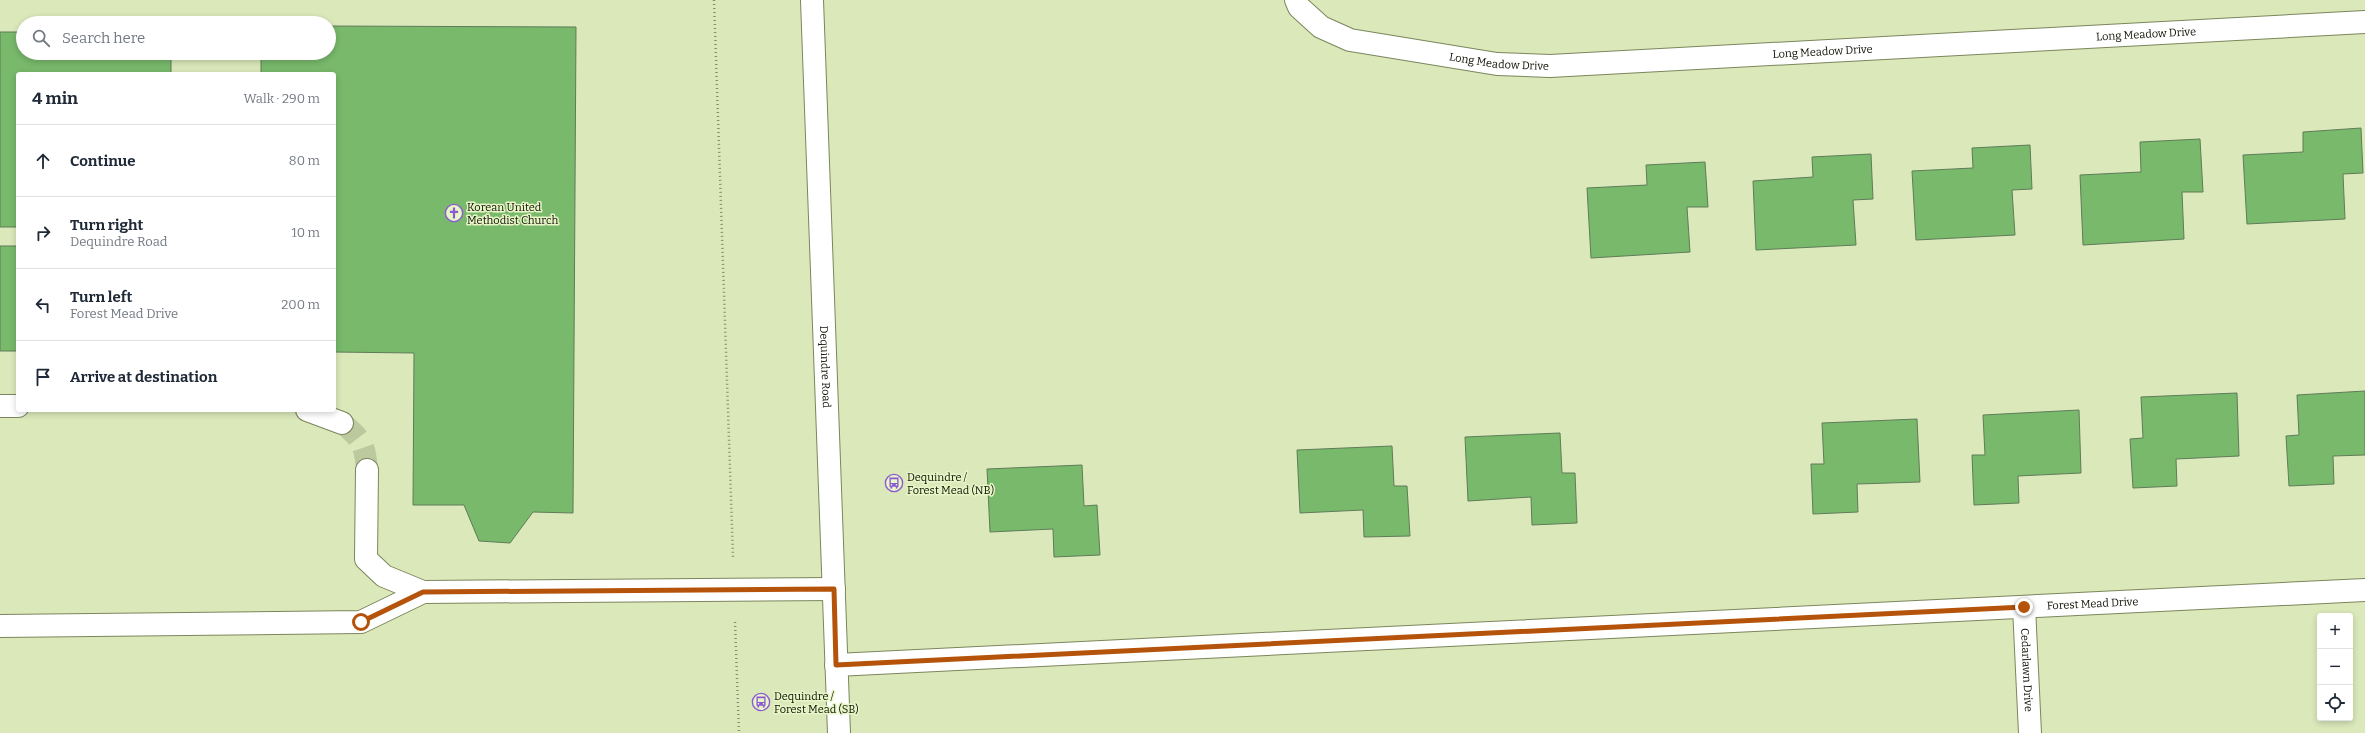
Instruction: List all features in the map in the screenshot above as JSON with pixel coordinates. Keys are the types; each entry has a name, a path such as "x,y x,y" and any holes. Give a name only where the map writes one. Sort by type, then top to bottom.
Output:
{"street":[{"name":"Dequindre Road","path":"812,0 839,733"},
{"name":"Long Meadow Drive","path":"1296,0 1299,7 1321,27 1350,40 1497,64 1550,66 2365,22"},
{"path":"0,406 16,406"},
{"path":"312,412 342,423"},
{"path":"367,470 366,559 384,576 423,592 834,589"},
{"name":"Forest Mead Drive","path":"836,665 2365,590"},
{"path":"0,626 361,622 423,592"},
{"name":"Cedarlawn Drive","path":"2024,607 2030,733"}],"path":[{"path":"714,0 734,559"},
{"path":"735,615 739,733"}],"building":[{"name":"Korean United Methodist Church","path":"336,26 576,27 573,513 533,512 510,543 479,541 464,505 413,505 414,353 336,352 336,72 261,72 261,60 336,60"},
{"path":"0,32 16,32 16,60 171,60 171,72 16,72 16,227 0,227"},
{"path":"2361,128 2363,173 2343,174 2345,219 2247,224 2243,155 2303,152 2303,132"},
{"path":"2200,139 2203,192 2182,192 2184,239 2083,245 2080,175 2141,172 2140,142"},
{"path":"2030,145 2032,189 2012,190 2015,235 1916,240 1912,171 1973,168 1972,148"},
{"path":"1871,154 1873,199 1853,200 1856,245 1756,250 1753,181 1813,177 1812,157"},
{"path":"1705,162 1708,207 1687,207 1690,252 1591,258 1587,188 1647,185 1646,165"},
{"path":"0,246 16,246 16,351 0,351"},
{"path":"2365,391 2365,455 2333,456 2334,484 2289,486 2286,436 2299,435 2297,395"},
{"path":"2237,393 2239,456 2176,459 2177,486 2133,488 2130,439 2143,438 2141,397"},
{"path":"2079,410 2081,473 2018,476 2019,503 1974,505 1972,455 1985,455 1983,415"},
{"path":"1917,419 1920,482 1857,484 1858,512 1813,514 1811,464 1824,464 1822,423"},
{"path":"1560,433 1562,473 1575,473 1577,523 1532,525 1531,497 1468,501 1465,437"},
{"path":"1392,446 1394,486 1407,486 1410,536 1364,537 1363,510 1300,513 1297,450"},
{"path":"1082,465 1084,506 1097,505 1100,555 1054,557 1053,529 990,532 987,469"}],"tunnel":[{"path":"342,423 358,438 361,443 365,454 367,470"}],"place":[{"name":"Korean United Methodist Church","path":"454,213"},
{"name":"Dequindre / Forest Mead (NB)","path":"894,483"},
{"name":"Dequindre / Forest Mead (SB)","path":"761,702"}],"route":[{"path":"361,622 423,592 834,589 836,665 2024,607"}]}
